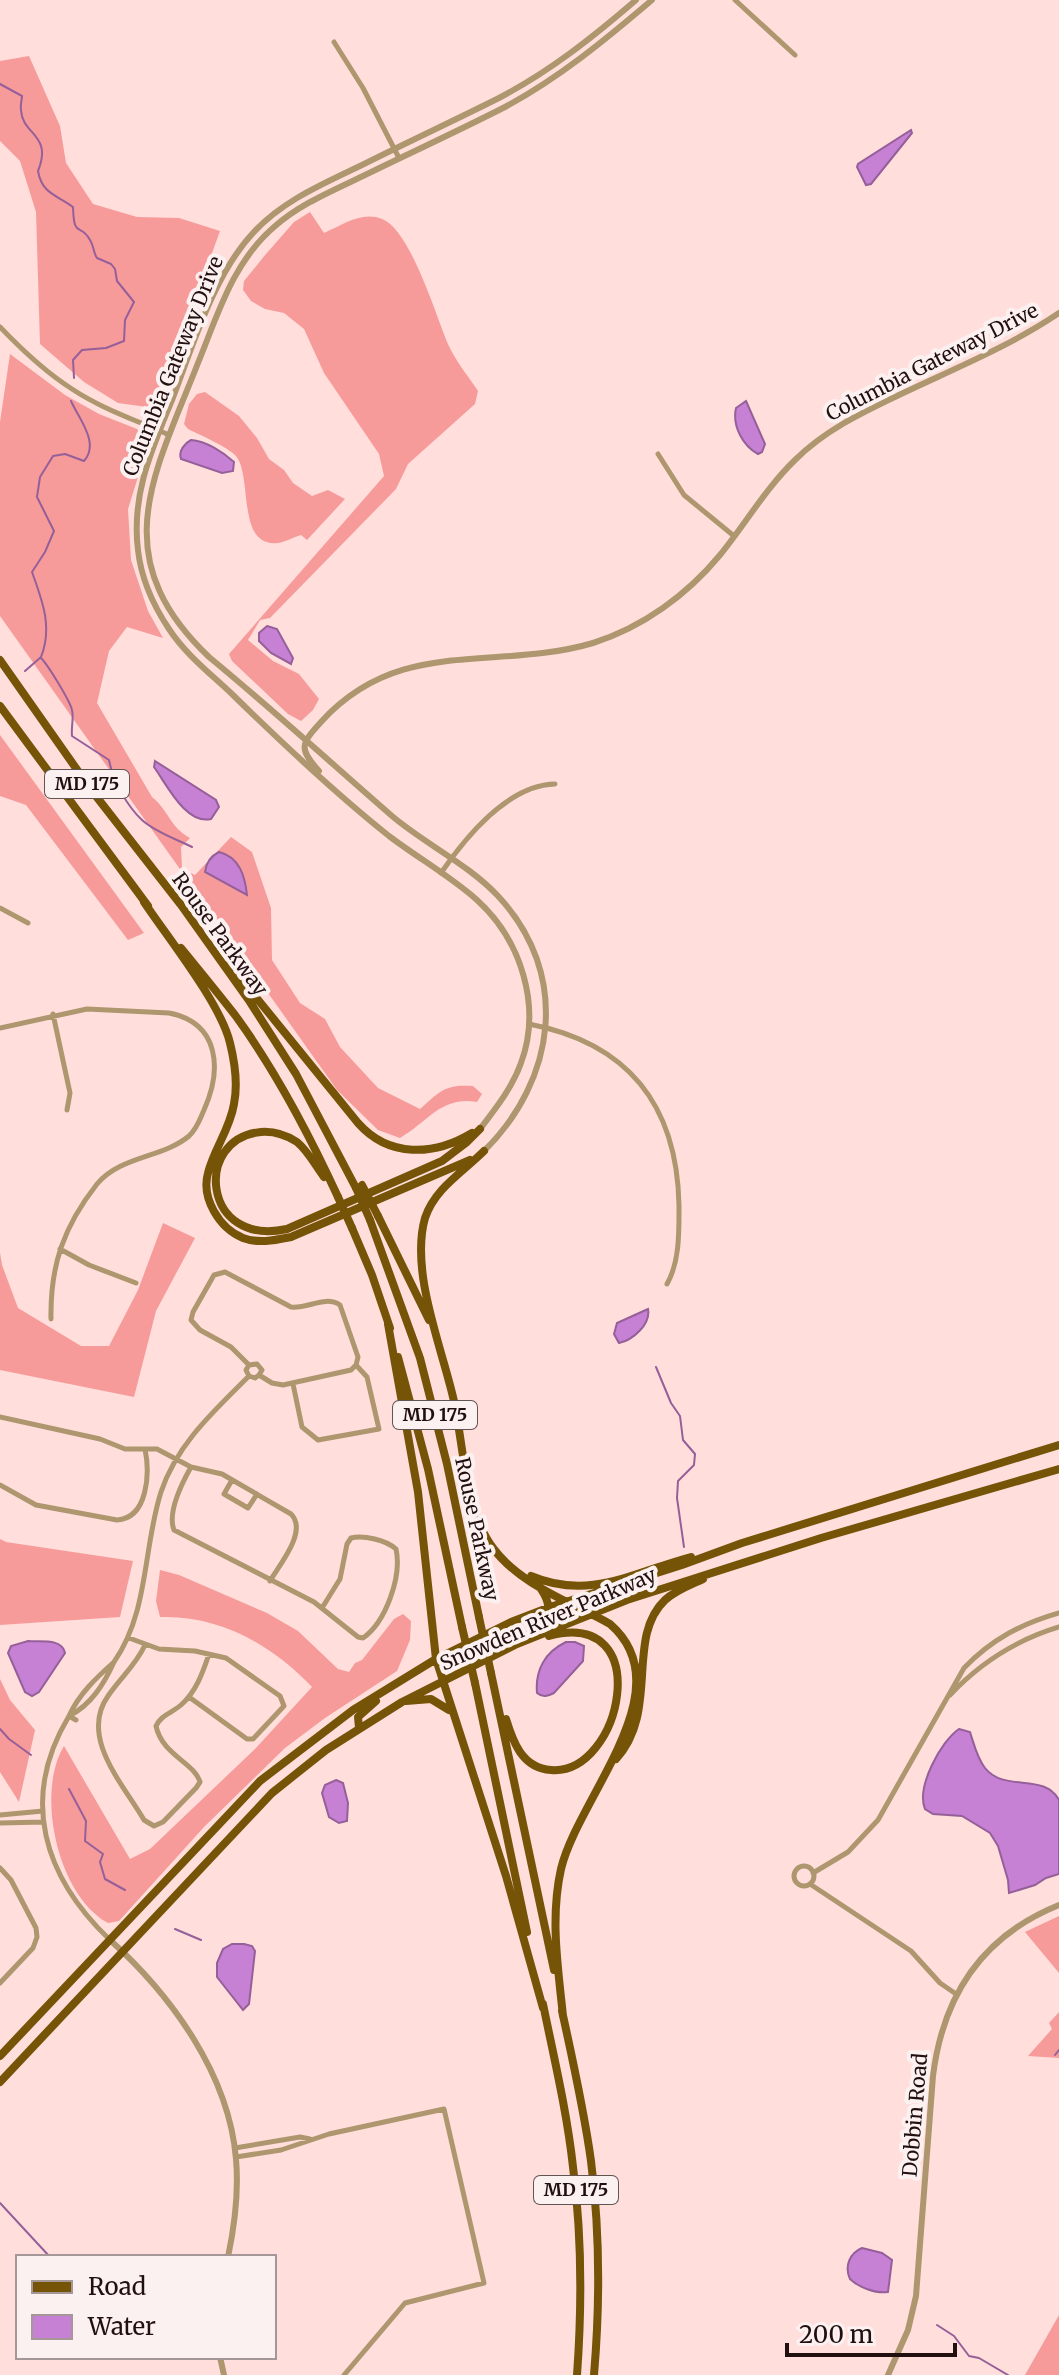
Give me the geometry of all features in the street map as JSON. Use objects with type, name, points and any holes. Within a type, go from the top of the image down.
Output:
[{"type":"main road","name":"Rouse Parkway","points":[[0,660],[92,791],[181,905],[273,1037],[374,1218],[424,1370],[447,1464],[591,2161],[598,2277],[596,2375]]},
{"type":"main road","name":"Rouse Parkway","points":[[0,708],[258,1050],[314,1145],[372,1275],[428,1469],[569,2138],[577,2197],[581,2278],[577,2375]]},
{"type":"main road","points":[[144,902],[216,1009],[229,1040],[236,1082],[234,1102],[228,1127],[207,1177],[214,1213],[228,1228],[242,1237],[255,1240],[272,1241],[291,1237],[465,1164],[484,1151]]},
{"type":"main road","points":[[181,905],[372,1137],[404,1150],[429,1150],[451,1144],[480,1129]]},
{"type":"main road","points":[[338,1197],[303,1149],[289,1138],[275,1133],[256,1133],[240,1139],[227,1151],[216,1171],[218,1199],[233,1220],[249,1229],[275,1232],[300,1225],[442,1161],[480,1129]]},
{"type":"main road","points":[[484,1151],[437,1194],[424,1224],[422,1248],[424,1277],[478,1520],[492,1547],[511,1567],[610,1624],[632,1652],[637,1675],[632,1712],[574,1832],[558,1884],[555,1926],[563,2016]]},
{"type":"main road","points":[[374,1218],[415,1288],[443,1358]]},
{"type":"main road","points":[[388,1324],[418,1492],[436,1659],[506,1876],[543,2008]]},
{"type":"main road","name":"Snowden River Parkway","points":[[0,2056],[260,1781],[316,1736],[418,1669],[511,1622],[550,1607],[742,1543],[1059,1445]]},
{"type":"main road","name":"Snowden River Parkway","points":[[0,2082],[272,1793],[297,1771],[402,1702],[517,1644],[591,1614],[744,1561],[1059,1469]]},
{"type":"main road","points":[[511,1567],[556,1585],[593,1587],[742,1543]]},
{"type":"main road","points":[[607,1768],[622,1753],[638,1714],[646,1637],[658,1609],[681,1590],[744,1561]]},
{"type":"main road","points":[[517,1644],[543,1622],[550,1607],[538,1585]]},
{"type":"main road","points":[[491,1673],[511,1736],[525,1759],[545,1770],[561,1771],[587,1759],[600,1742],[614,1706],[618,1681],[612,1655],[595,1638],[575,1631],[517,1644]]},
{"type":"main road","points":[[359,1728],[358,1717],[363,1711],[418,1669]]},
{"type":"main road","points":[[402,1702],[431,1699],[453,1714]]},
{"type":"street","name":"Columbia Gateway Drive","points":[[480,1129],[517,1072],[529,1024],[529,1004],[523,976],[505,932],[475,899],[384,832],[295,755],[189,654],[159,613],[141,569],[136,512],[142,477],[217,288],[234,256],[267,219],[295,199],[534,78],[579,48],[636,0]]},
{"type":"street","name":"Columbia Gateway Drive","points":[[484,1151],[528,1095],[539,1067],[546,1028],[544,986],[527,936],[497,896],[395,818],[197,646],[177,622],[159,589],[148,548],[147,513],[152,479],[227,292],[250,251],[273,227],[299,208],[504,107],[559,75],[652,0]]},
{"type":"street","points":[[735,0],[795,55]]},
{"type":"street","points":[[334,42],[363,88],[399,158]]},
{"type":"street","name":"Columbia Gateway Drive","points":[[306,740],[354,692],[390,673],[434,662],[571,648],[631,627],[667,605],[699,579],[778,478],[828,433],[870,409],[1030,331],[1059,313]]},
{"type":"street","points":[[0,327],[29,357],[70,388],[119,414],[169,435]]},
{"type":"street","points":[[658,454],[684,495],[734,536]]},
{"type":"street","points":[[306,740],[305,754],[333,787]]},
{"type":"street","points":[[441,873],[477,827],[498,809],[537,786],[555,784]]},
{"type":"street","points":[[0,908],[28,923]]},
{"type":"street","points":[[0,1028],[53,1014],[100,1009],[176,1015],[198,1026],[209,1040],[214,1057],[215,1083],[198,1125],[180,1142],[104,1177],[76,1214],[60,1249],[52,1279],[51,1319]]},
{"type":"street","points":[[53,1014],[71,1099],[67,1110]]},
{"type":"street","points":[[529,1024],[581,1039],[609,1054],[636,1079],[661,1116],[674,1159],[679,1195],[677,1249],[667,1284]]},
{"type":"street","points":[[60,1249],[89,1265],[136,1283]]},
{"type":"street","points":[[249,1365],[231,1347],[200,1330],[191,1320],[211,1278],[221,1272],[291,1307],[301,1308],[329,1300],[337,1303],[357,1352],[356,1365],[367,1377],[379,1429],[327,1440],[312,1436],[302,1427],[293,1384]]},
{"type":"street","points":[[249,1365],[259,1365],[262,1370],[259,1375],[255,1378],[249,1376],[246,1370],[249,1365]]},
{"type":"street","points":[[259,1375],[272,1383],[293,1384],[346,1372],[356,1365]]},
{"type":"street","points":[[69,1716],[83,1709],[97,1691],[129,1638],[158,1504],[176,1458],[199,1427],[249,1376]]},
{"type":"street","points":[[0,1417],[100,1439],[127,1450],[157,1449],[191,1467],[216,1472],[291,1514],[298,1523],[296,1534],[270,1581]]},
{"type":"street","points":[[0,1485],[36,1505],[126,1519],[135,1512],[145,1489],[145,1449]]},
{"type":"street","points":[[191,1467],[175,1506],[171,1524],[174,1530],[322,1608],[358,1637],[366,1636],[389,1600],[396,1549],[360,1536],[351,1538],[340,1579],[322,1608]]},
{"type":"street","points":[[232,1480],[224,1494],[248,1508],[257,1494]]},
{"type":"street","points":[[810,1884],[813,1873],[848,1852],[870,1831],[891,1800],[964,1668],[992,1641],[1023,1625],[1059,1613]]},
{"type":"street","points":[[944,1702],[1000,1652],[1028,1637],[1059,1627]]},
{"type":"street","points":[[129,1638],[159,1649],[226,1658],[280,1696],[284,1706],[253,1739],[247,1739],[189,1697]]},
{"type":"street","points":[[145,1645],[102,1707],[97,1731],[101,1748],[149,1825],[154,1826],[163,1822],[200,1782],[198,1775],[168,1750],[156,1729],[159,1719],[189,1697],[201,1677],[209,1654]]},
{"type":"street","points":[[114,1662],[75,1703],[50,1757],[44,1782],[44,1822],[51,1853],[68,1892],[82,1912],[170,2004],[198,2047],[223,2101],[236,2157],[237,2207],[228,2255]]},
{"type":"street","points":[[89,1685],[97,1691]]},
{"type":"street","points":[[69,1716],[76,1720]]},
{"type":"street","points":[[0,1815],[43,1811]]},
{"type":"street","points":[[0,1823],[44,1822]]},
{"type":"street","points":[[813,1873],[809,1868],[801,1867],[793,1876],[800,1886],[810,1884],[911,1951],[940,1983],[956,1994]]},
{"type":"street","points":[[0,1868],[7,1874],[37,1932],[33,1948],[0,1983]]},
{"type":"street","name":"Dobbin Road","points":[[888,2375],[908,2330],[916,2296],[935,2057],[941,2030],[956,1994],[977,1962],[1000,1939],[1027,1920],[1059,1905]]},
{"type":"street","points":[[236,2157],[281,2150],[311,2139],[444,2109],[484,2283],[405,2303],[344,2375]]},
{"type":"street","points":[[235,2148],[300,2137],[311,2139]]},
{"type":"shaded area","points":[[29,56],[60,126],[66,163],[93,204],[137,217],[179,218],[220,231],[159,399],[147,407],[118,403],[84,382],[40,344],[36,212],[20,161],[0,141],[0,61]]},
{"type":"shaded area","points":[[310,212],[324,233],[352,220],[367,217],[382,219],[392,226],[412,256],[451,350],[478,391],[475,404],[408,464],[396,489],[270,618],[260,620],[248,640],[273,661],[299,674],[319,699],[301,721],[288,714],[232,661],[229,654],[384,476],[379,454],[324,373],[304,329],[284,313],[265,309],[251,301],[243,290],[244,281],[266,254],[294,222]]},
{"type":"shaded area","points":[[10,354],[65,395],[99,414],[137,429],[145,438],[143,461],[128,509],[131,560],[148,611],[163,638],[127,627],[109,651],[97,703],[152,797],[178,829],[190,838],[181,847],[182,869],[195,875],[231,837],[252,852],[271,908],[272,960],[300,1003],[325,1019],[340,1047],[378,1088],[420,1109],[444,1090],[473,1086],[482,1094],[477,1102],[465,1101],[444,1107],[400,1138],[378,1130],[337,1090],[0,616],[0,422]]},
{"type":"shaded area","points":[[205,392],[239,416],[269,459],[284,470],[293,483],[312,496],[328,490],[345,499],[307,540],[301,535],[284,542],[265,542],[256,534],[236,456],[184,424],[189,404],[197,394]]},
{"type":"shaded area","points":[[0,735],[144,933],[128,940],[26,805],[0,796]]},
{"type":"shaded area","points":[[163,1223],[195,1238],[156,1311],[134,1397],[0,1370],[0,1253],[18,1308],[81,1346],[109,1346],[138,1290]]},
{"type":"shaded area","points":[[0,1539],[133,1561],[120,1617],[0,1625]]},
{"type":"shaded area","points":[[160,1570],[179,1575],[267,1613],[298,1631],[338,1669],[349,1672],[394,1619],[403,1614],[411,1621],[410,1640],[397,1671],[285,1748],[204,1827],[119,1921],[108,1923],[91,1910],[76,1891],[64,1868],[56,1842],[52,1790],[56,1766],[64,1746],[130,1859],[150,1849],[255,1749],[312,1687],[279,1658],[243,1635],[203,1621],[160,1617],[156,1601]]},
{"type":"shaded area","points":[[0,1679],[10,1700],[35,1730],[19,1802],[0,1772]]},
{"type":"shaded area","points":[[1059,1916],[1059,1973],[1025,1932]]},
{"type":"shaded area","points":[[1059,2012],[1059,2058],[1028,2056],[1052,2029],[1049,2023]]},
{"type":"shaded area","points":[[1059,2315],[1059,2375],[1025,2375]]},
{"type":"water","points":[[911,130],[912,133],[871,184],[866,185],[858,164]]},
{"type":"water","points":[[746,401],[765,444],[758,454],[743,441],[737,428],[736,408]]},
{"type":"water","points":[[191,440],[225,454],[234,462],[233,471],[222,473],[181,459],[180,453]]},
{"type":"water","points":[[267,626],[277,629],[293,658],[291,664],[271,653],[259,641],[259,633]]},
{"type":"water","points":[[155,761],[216,800],[219,807],[211,819],[193,816],[185,810],[154,767]]},
{"type":"water","points":[[219,852],[237,863],[247,895],[205,872],[209,860]]},
{"type":"water","points":[[648,1309],[647,1320],[640,1330],[619,1343],[614,1334],[617,1323]]},
{"type":"water","points":[[28,1641],[55,1643],[65,1653],[39,1692],[32,1696],[25,1692],[8,1653],[11,1646]]},
{"type":"water","points":[[566,1642],[584,1646],[583,1661],[554,1693],[539,1695],[538,1677],[543,1663],[552,1651]]},
{"type":"water","points":[[959,1729],[970,1732],[980,1760],[993,1775],[1003,1780],[1044,1787],[1059,1800],[1059,1874],[1009,1893],[998,1846],[990,1833],[962,1816],[933,1814],[925,1809],[924,1789],[932,1765],[945,1743]]},
{"type":"water","points":[[336,1780],[343,1783],[348,1803],[347,1821],[339,1823],[329,1817],[322,1793],[325,1785]]},
{"type":"water","points":[[232,1944],[252,1946],[255,1951],[249,2004],[243,2010],[217,1977],[217,1963],[223,1949]]},
{"type":"water","points":[[862,2248],[882,2253],[892,2260],[888,2292],[868,2289],[850,2279],[849,2260]]},
{"type":"waterway","points":[[0,84],[22,96],[23,118],[42,149],[38,171],[43,185],[73,207],[76,227],[90,240],[97,258],[115,269],[117,281],[134,302],[125,320],[124,341],[106,348],[82,350],[73,360],[74,378]]},
{"type":"waterway","points":[[25,671],[41,657],[46,635],[45,614],[32,572],[54,531],[37,497],[40,477],[53,456],[65,454],[84,461],[90,447],[86,431],[71,401]]},
{"type":"waterway","points":[[41,658],[72,710],[72,736],[109,760],[121,793],[142,820],[159,832],[192,847]]},
{"type":"waterway","points":[[656,1367],[680,1416],[683,1440],[695,1454],[694,1465],[678,1481],[677,1498],[684,1547]]},
{"type":"waterway","points":[[0,1729],[31,1755]]},
{"type":"waterway","points":[[69,1789],[86,1821],[85,1841],[103,1854],[100,1862],[105,1879],[125,1890]]},
{"type":"waterway","points":[[175,1929],[201,1940]]},
{"type":"waterway","points":[[1055,2055],[1059,2050]]},
{"type":"waterway","points":[[0,2203],[48,2255]]},
{"type":"waterway","points":[[937,2325],[954,2336],[969,2356],[979,2358],[1008,2375]]}]
